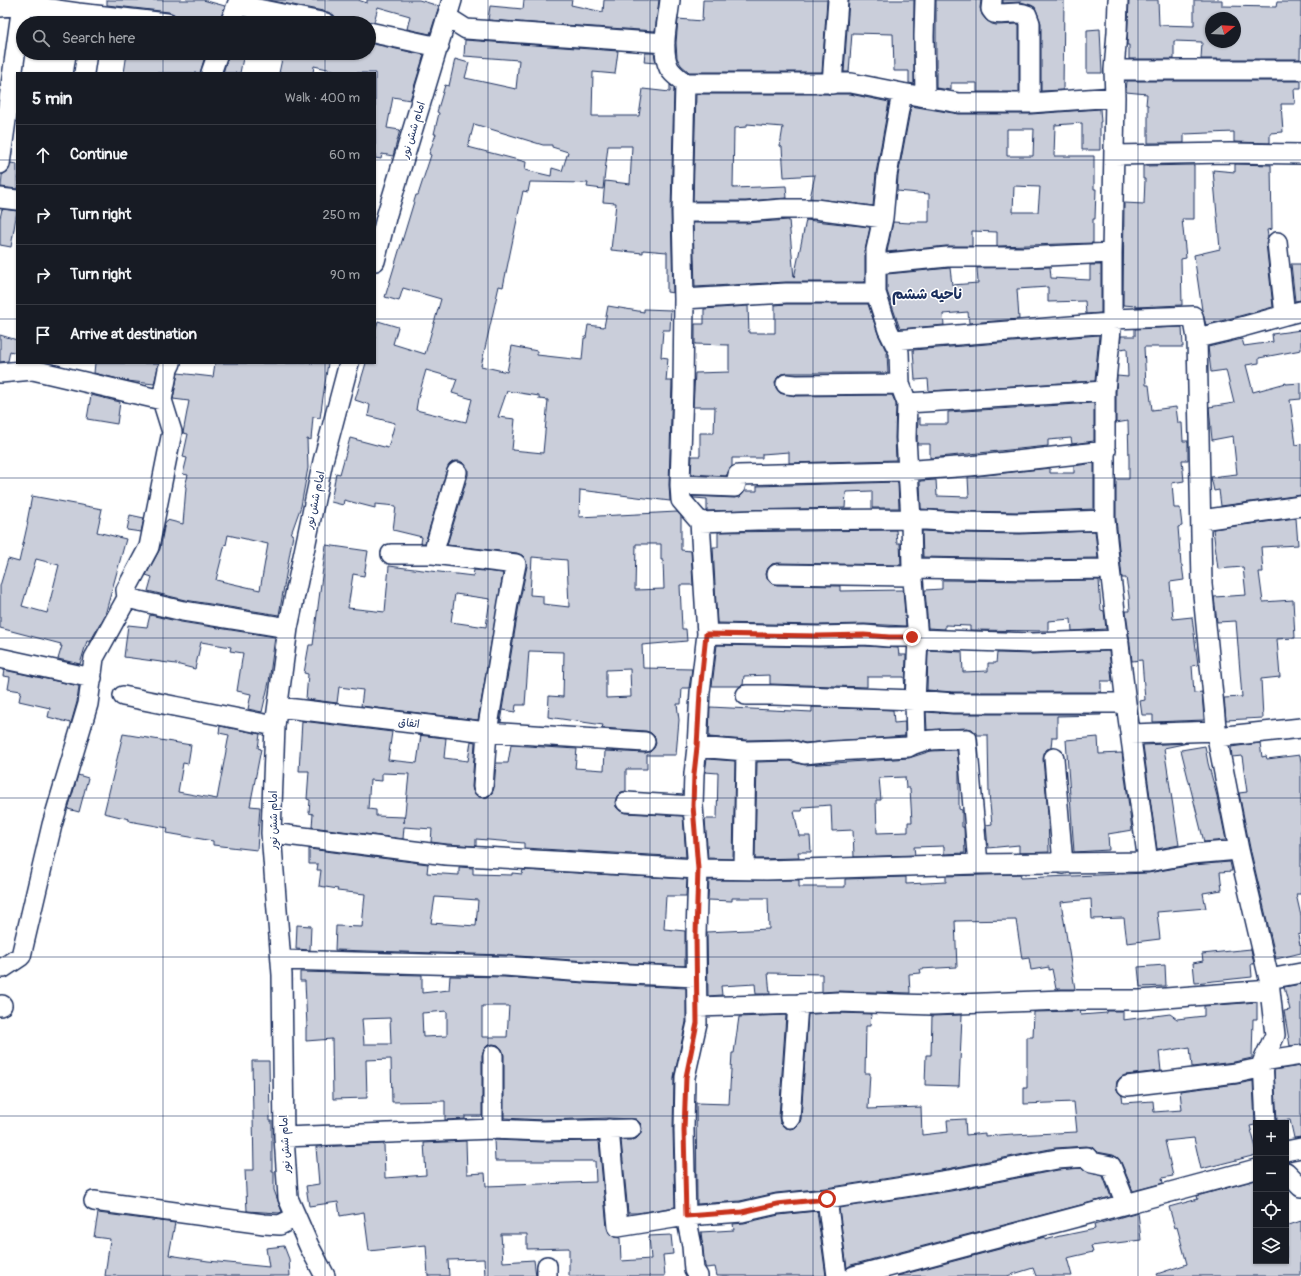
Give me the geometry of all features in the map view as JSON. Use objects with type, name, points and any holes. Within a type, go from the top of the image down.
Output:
[{"type":"street","points":[[670,0],[664,43],[669,67],[674,75],[685,83],[851,83],[959,102],[1030,104],[1115,97]]},
{"type":"street","points":[[832,84],[838,0]]},
{"type":"street","points":[[925,0],[925,96]]},
{"type":"street","points":[[992,0],[992,9],[994,13],[1000,15],[1022,13],[1027,16],[1030,23],[1030,104]]},
{"type":"street","points":[[1118,0],[1114,70],[1115,97],[1111,321],[1105,390],[1106,520],[1110,569],[1126,702],[1148,862]]},
{"type":"street","points":[[233,16],[239,2],[297,16]]},
{"type":"street","points":[[0,7],[22,4],[79,16]]},
{"type":"street","points":[[20,16],[22,4]]},
{"type":"street","points":[[450,9],[466,29],[664,43]]},
{"type":"street","name":"امام شش نور","points":[[376,253],[381,213],[439,46],[450,9]]},
{"type":"street","points":[[376,33],[439,46]]},
{"type":"street","points":[[0,164],[16,48]]},
{"type":"street","points":[[84,72],[86,60]]},
{"type":"street","points":[[211,72],[216,60]]},
{"type":"street","points":[[1114,70],[1301,70]]},
{"type":"street","points":[[685,83],[682,212],[684,299],[683,388],[680,485],[681,500],[700,522],[706,634],[700,692],[693,806],[698,869],[696,977],[697,1023],[686,1077],[684,1130],[686,1216],[692,1246],[694,1270],[698,1276]]},
{"type":"street","points":[[902,93],[887,175],[883,218],[876,250],[876,292],[888,330],[899,352],[900,384],[907,403],[906,438],[909,470],[912,568],[918,639],[915,700],[916,742]]},
{"type":"street","points":[[1114,155],[1230,153],[1301,154]]},
{"type":"street","points":[[0,198],[16,200]]},
{"type":"street","points":[[682,212],[746,212],[782,209],[815,209],[883,218]]},
{"type":"street","points":[[1197,338],[1293,313],[1277,242]]},
{"type":"street","points":[[877,264],[948,257],[1025,257],[1112,253]]},
{"type":"street","points":[[684,299],[786,293],[876,292]]},
{"type":"street","points":[[894,340],[1111,321],[1193,316],[1197,338],[1202,584],[1217,734],[1239,850],[1269,985],[1275,1035],[1260,1068],[1236,1073],[1127,1086]]},
{"type":"street","points":[[0,968],[20,956],[52,825],[88,704],[94,658],[127,598],[126,590],[149,547],[172,432],[162,400],[168,369],[170,364]]},
{"type":"street","name":"امام شش نور","points":[[325,1276],[309,1246],[288,1198],[284,1137],[281,960],[271,833],[275,726],[288,628],[323,461],[349,364]]},
{"type":"street","points":[[0,373],[33,370],[162,400]]},
{"type":"street","points":[[786,384],[900,384]]},
{"type":"street","points":[[907,403],[1105,390]]},
{"type":"street","points":[[680,485],[735,487],[738,475],[909,470],[970,466],[1106,451]]},
{"type":"street","points":[[434,554],[457,472]]},
{"type":"street","points":[[1201,520],[1301,506]]},
{"type":"street","points":[[700,522],[911,519],[958,522],[1020,523],[1106,520]]},
{"type":"street","points":[[391,554],[434,554],[516,564],[508,603],[487,732],[483,787]]},
{"type":"street","points":[[912,568],[1032,570],[1110,569]]},
{"type":"street","points":[[777,574],[909,576],[912,568]]},
{"type":"street","points":[[127,598],[183,611],[288,628]]},
{"type":"street","points":[[706,634],[818,636],[864,635],[912,637],[918,639],[1032,643],[1119,640]]},
{"type":"street","points":[[0,658],[92,678]]},
{"type":"street","points":[[746,695],[915,700],[953,703],[1126,702]]},
{"type":"street","points":[[122,696],[275,726]]},
{"type":"street","name":"اتفاق","points":[[278,707],[487,732],[645,742]]},
{"type":"street","points":[[1131,734],[1217,734],[1301,728]]},
{"type":"street","points":[[697,747],[746,751],[791,750],[804,754],[908,747],[916,742],[967,739],[978,864]]},
{"type":"street","points":[[744,869],[746,751]]},
{"type":"street","points":[[1054,758],[1063,864]]},
{"type":"street","points":[[626,802],[693,806]]},
{"type":"street","points":[[271,833],[446,855],[698,869],[790,870],[978,864],[1148,862],[1192,854],[1239,850]]},
{"type":"street","points":[[281,960],[506,966],[585,972],[696,977]]},
{"type":"street","points":[[697,1007],[838,1002],[933,1005],[1062,1000],[1140,1000],[1269,985],[1301,973]]},
{"type":"street","points":[[790,1118],[798,1004]]},
{"type":"street","points":[[493,1055],[493,1129]]},
{"type":"street","points":[[1264,1061],[1301,1055]]},
{"type":"street","points":[[1264,1061],[1266,1120]]},
{"type":"street","points":[[284,1137],[493,1129],[543,1131],[631,1129]]},
{"type":"street","points":[[609,1129],[618,1227],[686,1216],[742,1212],[777,1204],[827,1199],[949,1180],[1057,1159],[1087,1157],[1092,1162],[1111,1166],[1126,1204]]},
{"type":"street","points":[[1289,1150],[1301,1148]]},
{"type":"street","points":[[854,1276],[1253,1170]]},
{"type":"street","points":[[1289,1175],[1301,1187]]},
{"type":"street","points":[[827,1199],[837,1276]]},
{"type":"street","points":[[94,1201],[264,1224],[280,1225],[296,1217]]},
{"type":"building","points":[[107,0],[203,0],[225,6],[221,16],[176,16],[169,12],[107,5]]},
{"type":"building","points":[[268,0],[358,0],[367,3],[367,0],[419,0],[439,6],[430,34],[407,29],[410,16],[378,7],[376,16],[334,16],[328,12]]},
{"type":"building","points":[[524,0],[572,0],[571,5],[603,12],[604,0],[659,0],[655,31],[488,20],[490,6],[523,9]]},
{"type":"building","points":[[703,0],[827,0],[822,72],[689,72],[681,65],[677,58],[676,43],[678,19],[702,21]]},
{"type":"building","points":[[849,0],[914,0],[914,84],[909,83],[909,71],[894,71],[893,34],[852,33],[849,72],[844,72]]},
{"type":"building","points":[[936,0],[981,0],[980,8],[982,15],[992,24],[1019,24],[1019,92],[977,92],[977,83],[951,83],[951,90],[936,88]]},
{"type":"building","points":[[1003,0],[1064,0],[1063,90],[1041,91],[1041,23],[1035,7],[1021,2],[1003,3]]},
{"type":"building","points":[[1129,0],[1158,0],[1159,25],[1194,26],[1194,0],[1222,0],[1222,6],[1276,7],[1277,2],[1301,2],[1300,59],[1201,59],[1202,42],[1174,41],[1174,59],[1129,59],[1129,45],[1127,45]]},
{"type":"building","points":[[1100,29],[1102,73],[1087,73],[1087,30]]},
{"type":"building","points":[[465,40],[618,51],[615,74],[593,72],[592,116],[639,116],[643,89],[670,92],[670,85],[674,88],[671,212],[673,293],[667,292],[667,252],[643,250],[643,253],[611,250],[616,203],[603,202],[605,181],[630,184],[632,146],[608,146],[603,189],[587,187],[588,183],[530,182],[528,192],[523,191],[503,287],[499,286],[481,366],[507,372],[512,346],[537,351],[537,355],[582,360],[584,338],[586,338],[588,325],[604,327],[608,306],[644,312],[644,309],[671,310],[670,330],[663,330],[661,357],[668,358],[666,381],[672,381],[669,485],[670,501],[580,490],[579,517],[677,512],[681,516],[681,550],[691,551],[693,585],[680,585],[682,629],[686,629],[687,641],[642,645],[643,668],[692,669],[689,688],[682,688],[681,704],[677,704],[679,720],[676,755],[647,755],[647,769],[626,769],[626,791],[621,792],[617,796],[615,802],[616,807],[625,813],[683,816],[686,857],[524,848],[524,843],[476,839],[476,846],[447,844],[431,842],[432,829],[404,827],[403,839],[312,827],[313,814],[309,813],[310,800],[307,799],[309,771],[299,771],[302,721],[392,732],[388,760],[417,763],[421,735],[446,738],[444,758],[468,761],[471,741],[475,742],[472,787],[477,796],[483,798],[488,797],[494,788],[496,763],[508,763],[511,745],[577,749],[575,768],[604,770],[605,751],[645,753],[650,752],[656,743],[655,737],[646,731],[602,728],[603,725],[548,717],[549,696],[563,697],[564,652],[529,651],[525,705],[516,705],[515,712],[503,710],[500,722],[519,605],[527,566],[523,556],[517,553],[447,545],[468,475],[468,469],[465,464],[460,461],[454,461],[447,469],[425,543],[421,543],[422,537],[393,530],[396,506],[375,504],[375,508],[344,500],[343,505],[331,502],[336,473],[340,474],[350,438],[388,448],[395,423],[368,416],[370,405],[355,400],[366,364],[376,364],[376,328],[378,321],[398,327],[393,344],[425,354],[441,299],[403,288],[399,301],[385,297],[416,195],[418,195],[431,155],[429,154],[436,134],[434,134],[439,113],[437,112],[445,85],[449,86],[455,59],[469,63],[465,78],[516,89],[519,60],[464,56]],"holes":[[[474,124],[543,145],[552,145],[552,147],[568,152],[562,171],[552,168],[551,176],[525,170],[526,162],[468,147]],[[426,370],[457,379],[452,393],[472,399],[466,422],[416,410]],[[507,391],[539,396],[539,399],[548,400],[543,453],[512,450],[515,419],[498,417]],[[636,544],[661,544],[664,589],[635,590]],[[532,557],[567,560],[569,607],[543,604],[543,596],[530,595]],[[630,669],[631,697],[606,698],[606,670]],[[382,773],[409,774],[404,823],[404,817],[376,816],[376,810],[368,809],[370,780],[382,781]]]},
{"type":"building","points":[[376,45],[424,55],[410,100],[393,97],[387,128],[400,130],[393,156],[382,154],[381,159],[376,158],[376,72],[341,72],[314,66],[313,72],[279,72],[282,60],[376,60]]},
{"type":"building","points":[[645,53],[654,53],[656,63],[644,62]]},
{"type":"building","points":[[126,60],[204,60],[200,72],[124,72]]},
{"type":"building","points":[[227,60],[243,60],[240,72],[223,72]]},
{"type":"building","points":[[1127,81],[1301,81],[1301,89],[1294,89],[1295,104],[1281,104],[1283,132],[1270,133],[1270,143],[1234,142],[1234,132],[1184,134],[1184,143],[1148,143],[1148,105],[1146,105],[1147,94],[1126,92]]},
{"type":"building","points":[[696,94],[850,94],[889,102],[876,173],[873,206],[810,198],[815,175],[784,177],[782,147],[780,146],[783,127],[747,124],[747,127],[734,128],[733,188],[786,186],[787,198],[746,201],[693,201]]},
{"type":"building","points":[[911,106],[959,114],[1031,114],[1100,109],[1100,150],[1082,150],[1082,123],[1055,125],[1054,156],[1094,156],[1094,189],[1096,189],[1095,219],[1093,219],[1093,243],[997,246],[997,232],[972,231],[972,246],[946,246],[887,252],[893,222],[929,222],[929,194],[897,191],[898,176]],"holes":[[[1007,129],[1034,129],[1033,156],[1007,156]],[[1014,186],[1040,187],[1038,212],[1013,212]]]},
{"type":"building","points":[[11,163],[16,164],[16,189],[1,187],[2,175],[8,171]]},
{"type":"building","points":[[1235,164],[1271,165],[1272,229],[1267,230],[1268,236],[1266,243],[1273,307],[1206,325],[1202,310],[1194,255],[1220,249],[1213,170],[1235,172]]},
{"type":"building","points":[[1194,165],[1194,219],[1182,219],[1186,258],[1181,259],[1182,305],[1136,307],[1123,305],[1124,203],[1144,204],[1145,179],[1143,179],[1143,166]]},
{"type":"building","points":[[2,209],[16,211],[11,247],[0,245],[0,218]]},
{"type":"building","points":[[789,220],[794,278],[806,220],[870,227],[865,250],[865,282],[786,282],[695,287],[693,223],[746,223]]},
{"type":"building","points":[[1291,264],[1301,264],[1301,300],[1295,301]]},
{"type":"building","points":[[1090,265],[1101,265],[1101,313],[1086,314],[1085,301],[1048,302],[1048,287],[1017,289],[1019,319],[969,323],[968,312],[943,314],[944,325],[900,329],[887,291],[887,274],[950,268],[952,285],[978,283],[977,268],[1050,267],[1051,278],[1090,280]]},
{"type":"building","points":[[868,304],[878,334],[887,353],[888,373],[787,373],[781,374],[775,383],[776,388],[780,393],[795,396],[892,395],[896,404],[896,460],[789,463],[789,452],[762,454],[762,458],[732,458],[732,466],[726,476],[691,474],[692,456],[700,456],[700,433],[714,433],[715,407],[693,407],[695,373],[729,372],[729,345],[695,344],[695,324],[704,324],[704,309],[748,306],[749,333],[775,333],[775,305]]},
{"type":"building","points":[[1182,327],[1183,347],[1144,347],[1146,385],[1149,385],[1152,410],[1176,407],[1178,423],[1182,423],[1183,441],[1188,441],[1188,460],[1182,460],[1184,481],[1172,483],[1174,508],[1180,508],[1182,526],[1178,527],[1181,565],[1184,580],[1170,582],[1173,619],[1192,617],[1198,665],[1192,666],[1194,693],[1202,692],[1204,720],[1153,722],[1153,715],[1142,715],[1140,701],[1145,700],[1142,660],[1132,661],[1126,611],[1130,611],[1129,596],[1126,578],[1122,578],[1116,519],[1116,479],[1129,479],[1129,460],[1128,421],[1116,423],[1117,376],[1128,377],[1127,348],[1120,349],[1121,336],[1135,336],[1135,329]]},
{"type":"building","points":[[1301,330],[1301,350],[1259,358],[1259,363],[1246,365],[1253,392],[1286,383],[1301,383],[1301,399],[1290,400],[1296,445],[1301,444],[1301,495],[1221,506],[1219,490],[1214,491],[1211,477],[1237,474],[1233,436],[1212,440],[1209,407],[1234,403],[1226,370],[1211,372],[1208,347],[1242,339],[1244,346],[1273,342],[1272,334]]},
{"type":"building","points":[[0,335],[16,340],[16,353],[10,351],[8,361],[0,362]]},
{"type":"building","points":[[1099,335],[1095,381],[929,391],[928,379],[915,380],[913,350]]},
{"type":"building","points":[[95,364],[159,364],[154,384],[127,381],[94,373]]},
{"type":"building","points":[[215,364],[328,364],[320,418],[313,417],[311,440],[307,439],[308,468],[301,506],[291,534],[293,535],[279,615],[185,600],[148,591],[152,577],[146,575],[160,549],[165,522],[167,522],[167,520],[183,524],[185,486],[188,475],[183,474],[187,458],[183,457],[188,434],[183,433],[189,401],[173,399],[178,373],[213,377]],"holes":[[[228,535],[268,544],[260,590],[216,580]]]},
{"type":"building","points":[[91,395],[120,402],[117,424],[87,419]]},
{"type":"building","points":[[1094,403],[1094,441],[1072,444],[1071,438],[1048,440],[1048,446],[930,458],[930,444],[917,444],[918,418],[920,418],[920,424],[948,424],[948,412]]},
{"type":"building","points":[[1094,463],[1094,509],[1020,512],[921,509],[920,481],[936,480],[937,496],[969,497],[968,477],[1050,468],[1050,473],[1074,473],[1074,466]]},
{"type":"building","points":[[898,482],[899,508],[872,508],[872,491],[846,492],[845,508],[707,511],[707,499],[694,498],[692,496],[735,498],[740,497],[745,491],[757,491],[757,486]]},
{"type":"building","points":[[32,496],[102,509],[97,532],[126,539],[105,615],[90,642],[87,641],[80,664],[58,659],[62,646],[60,646],[61,644],[0,628],[0,586],[8,559],[19,562]],"holes":[[[36,559],[59,565],[47,613],[22,606]]]},
{"type":"building","points":[[130,515],[144,518],[141,532],[127,530]]},
{"type":"building","points":[[1296,518],[1298,545],[1261,547],[1263,572],[1259,572],[1263,602],[1293,600],[1295,638],[1277,639],[1280,677],[1261,679],[1263,718],[1226,720],[1224,698],[1242,697],[1236,621],[1217,622],[1214,597],[1246,595],[1243,567],[1218,569],[1213,529]]},
{"type":"building","points":[[896,530],[897,543],[900,543],[901,565],[777,563],[772,564],[768,568],[766,574],[767,579],[771,583],[777,585],[840,586],[840,591],[903,590],[906,626],[864,624],[818,625],[717,623],[713,547],[718,547],[718,532]]},
{"type":"building","points":[[922,531],[1020,534],[1095,531],[1098,558],[1032,559],[923,557]]},
{"type":"building","points":[[326,545],[368,551],[364,576],[353,574],[348,608],[385,612],[389,566],[473,576],[474,570],[503,573],[478,720],[361,706],[363,690],[339,687],[337,703],[306,699],[308,674],[304,673],[309,645],[313,645]],"holes":[[[455,594],[490,599],[486,627],[451,622]]]},
{"type":"building","points":[[942,580],[1099,580],[1101,610],[1104,611],[1106,629],[1072,631],[1071,619],[1048,621],[1048,631],[970,630],[970,626],[945,625],[945,629],[928,628],[925,590],[942,589]]},
{"type":"building","points":[[150,615],[181,622],[275,637],[269,682],[262,712],[248,709],[251,694],[237,691],[243,653],[230,651],[231,647],[201,642],[195,669],[176,664],[124,657],[128,625],[147,627]]},
{"type":"building","points":[[717,645],[818,647],[864,646],[898,648],[899,655],[906,655],[905,689],[904,677],[867,677],[867,687],[770,684],[770,675],[744,676],[743,685],[740,686],[712,686]]},
{"type":"building","points":[[928,650],[962,652],[963,672],[988,671],[988,663],[996,663],[997,653],[1032,654],[1109,651],[1112,681],[1101,681],[1101,692],[953,692],[927,690]]},
{"type":"building","points":[[4,670],[79,686],[77,702],[71,723],[48,717],[50,708],[19,701],[21,691],[8,689],[10,677],[3,676]]},
{"type":"building","points":[[710,707],[812,712],[812,707],[893,710],[894,723],[905,722],[905,736],[805,743],[791,739],[746,740],[709,737]]},
{"type":"building","points":[[926,712],[953,714],[1101,714],[1057,716],[1057,737],[1052,737],[1051,748],[1047,749],[1044,753],[1043,759],[1048,815],[1049,852],[1019,853],[1019,845],[988,848],[986,825],[992,824],[989,794],[988,735],[977,735],[972,729],[967,728],[927,730]]},
{"type":"building","points":[[220,726],[260,734],[258,748],[261,749],[250,806],[260,807],[257,850],[213,845],[213,841],[167,833],[168,828],[129,821],[129,819],[104,813],[123,734],[191,745],[188,764],[183,763],[178,792],[217,799],[229,735],[219,733]]},
{"type":"building","points":[[1098,737],[1099,754],[1122,753],[1132,830],[1108,834],[1109,850],[1074,852],[1066,740]]},
{"type":"building","points":[[1188,743],[1164,748],[1179,845],[1157,849],[1143,745]]},
{"type":"building","points":[[1260,743],[1262,757],[1266,756],[1267,759],[1300,755],[1301,763],[1301,894],[1296,894],[1301,916],[1301,934],[1298,935],[1300,945],[1301,944],[1301,953],[1276,959],[1250,848],[1239,793],[1247,792],[1242,756],[1232,757],[1231,747]]},
{"type":"building","points":[[1205,746],[1226,840],[1204,842],[1181,750]]},
{"type":"building","points":[[957,750],[959,771],[959,809],[962,810],[965,853],[944,854],[944,846],[914,847],[915,855],[854,857],[853,830],[832,831],[831,805],[803,807],[802,811],[794,811],[799,836],[810,836],[811,852],[798,852],[799,858],[755,859],[757,762],[789,761],[805,765],[909,758],[931,751]],"holes":[[[905,777],[906,788],[910,788],[912,822],[908,822],[908,832],[877,833],[876,800],[881,800],[879,778]]]},
{"type":"building","points":[[707,759],[735,761],[733,859],[708,858],[705,819],[717,819],[718,773],[705,772]]},
{"type":"building","points":[[78,775],[88,778],[79,812],[68,809]]},
{"type":"building","points":[[309,849],[428,864],[427,873],[459,875],[459,867],[473,868],[473,874],[512,875],[512,873],[522,874],[523,870],[687,879],[686,896],[666,896],[664,929],[685,931],[685,966],[505,955],[335,950],[336,926],[362,927],[365,894],[337,891],[338,889],[319,886],[321,870],[317,870],[318,864],[309,864]],"holes":[[[435,897],[478,900],[476,926],[431,923]]]},
{"type":"building","points":[[1230,862],[1232,871],[1220,872],[1222,890],[1203,893],[1206,908],[1157,912],[1160,939],[1127,943],[1124,918],[1092,919],[1091,899],[1061,902],[1075,989],[1056,989],[1052,969],[1049,970],[1049,967],[1031,970],[1029,958],[1022,959],[1016,920],[955,921],[957,967],[920,969],[921,973],[909,974],[910,993],[822,992],[822,974],[768,973],[770,994],[756,994],[755,984],[721,986],[722,995],[708,996],[707,932],[769,929],[768,898],[732,898],[732,901],[708,900],[709,880],[799,880],[799,887],[845,887],[845,879],[906,877],[906,884],[946,882],[946,876],[1020,874],[1021,878],[1148,873],[1193,865]]},
{"type":"building","points":[[297,925],[311,926],[310,950],[296,949]]},
{"type":"building","points":[[1251,949],[1254,964],[1251,964],[1252,977],[1195,983],[1193,963],[1203,961],[1202,954]]},
{"type":"building","points":[[1165,965],[1166,986],[1140,987],[1138,967]]},
{"type":"building","points":[[300,972],[422,975],[422,993],[449,990],[450,976],[504,977],[686,988],[686,1022],[674,1077],[673,1130],[675,1207],[628,1213],[621,1140],[636,1139],[640,1135],[642,1129],[641,1124],[636,1119],[608,1118],[543,1120],[504,1118],[504,1055],[502,1049],[498,1045],[488,1045],[484,1049],[482,1055],[482,1116],[465,1116],[465,1119],[445,1120],[445,1101],[392,1102],[391,1059],[366,1060],[367,1098],[333,1099],[332,1039],[306,1041],[307,1027],[305,981],[300,981]],"holes":[[[482,1006],[509,1006],[507,1037],[482,1037]],[[447,1011],[447,1036],[423,1037],[422,1013]],[[390,1018],[391,1044],[364,1044],[362,1019]]]},
{"type":"building","points":[[1301,984],[1301,1044],[1290,1046],[1284,1011],[1290,1010],[1284,987]]},
{"type":"building","points":[[1257,1002],[1257,1019],[1253,1019],[1252,1058],[1234,1062],[1192,1067],[1190,1047],[1159,1052],[1161,1071],[1125,1075],[1117,1081],[1116,1087],[1122,1096],[1123,1103],[1153,1101],[1154,1112],[1182,1110],[1180,1091],[1253,1081],[1255,1120],[1253,1120],[1253,1125],[1250,1126],[1253,1137],[1253,1156],[1201,1169],[1194,1138],[1165,1141],[1173,1176],[1162,1178],[1163,1183],[1133,1191],[1121,1162],[1113,1155],[1097,1152],[1092,1147],[1086,1146],[1055,1148],[947,1169],[826,1188],[776,1193],[740,1201],[697,1204],[696,1103],[729,1104],[732,1053],[734,1053],[739,1017],[786,1015],[779,1117],[780,1123],[784,1127],[790,1129],[795,1128],[801,1119],[808,1014],[871,1014],[870,1026],[866,1026],[865,1073],[870,1073],[868,1109],[921,1107],[922,1135],[948,1132],[947,1120],[965,1119],[966,1135],[985,1133],[985,1136],[1077,1132],[1074,1102],[1024,1104],[1024,1088],[1027,1088],[1027,1037],[1033,1037],[1034,1012],[1080,1011],[1081,1015],[1107,1013],[1107,1011],[1123,1011],[1123,1020],[1170,1014],[1177,1019],[1204,1016],[1204,1006]]},
{"type":"building","points":[[962,1015],[959,1086],[925,1085],[926,1055],[931,1055],[932,1016]]},
{"type":"building","points":[[252,1061],[269,1061],[270,1121],[272,1121],[272,1171],[274,1171],[274,1190],[282,1212],[279,1213],[247,1211],[245,1170],[254,1170]]},
{"type":"building","points":[[1301,1066],[1301,1137],[1294,1138],[1290,1120],[1277,1120],[1274,1070]]},
{"type":"building","points":[[494,1140],[543,1142],[599,1141],[607,1228],[609,1233],[614,1237],[620,1238],[621,1261],[651,1259],[649,1236],[671,1235],[673,1254],[663,1255],[665,1276],[569,1276],[569,1248],[527,1249],[527,1234],[501,1234],[503,1262],[534,1260],[536,1276],[485,1276],[484,1259],[448,1260],[449,1276],[428,1276],[426,1245],[369,1251],[364,1212],[340,1216],[338,1202],[309,1206],[306,1186],[319,1184],[316,1147],[384,1144],[385,1178],[426,1175],[424,1143],[466,1141],[467,1174],[485,1173],[486,1186],[596,1182],[595,1161],[495,1161]]},
{"type":"building","points":[[1082,1168],[1089,1173],[1103,1176],[1111,1197],[851,1265],[847,1268],[839,1208],[951,1191],[1058,1170]]},
{"type":"building","points":[[1253,1181],[1253,1264],[1289,1264],[1289,1225],[1301,1221],[1301,1276],[1158,1276],[1157,1274],[1187,1264],[1177,1227],[1175,1228],[1169,1207],[1198,1199],[1197,1196]]},
{"type":"building","points":[[817,1211],[826,1276],[717,1276],[715,1267],[706,1268],[701,1232],[734,1230],[733,1224],[779,1215]]},
{"type":"building","points":[[1138,1212],[1141,1240],[1091,1246],[1093,1252],[1067,1258],[1072,1276],[1036,1276],[1033,1268],[1007,1276],[897,1276],[1045,1237],[1045,1240],[1095,1229],[1094,1225]]},
{"type":"building","points":[[98,1213],[175,1223],[169,1255],[208,1261],[269,1267],[266,1248],[284,1246],[289,1259],[290,1276],[105,1276],[110,1239],[94,1237]]},
{"type":"district","name":"ناحیه ششم","points":[[927,294]]},
{"type":"route","points":[[827,1199],[777,1204],[742,1212],[686,1216],[684,1130],[686,1077],[697,1023],[696,934],[698,869],[693,806],[694,774],[706,634],[818,636],[864,635],[912,637]]}]
